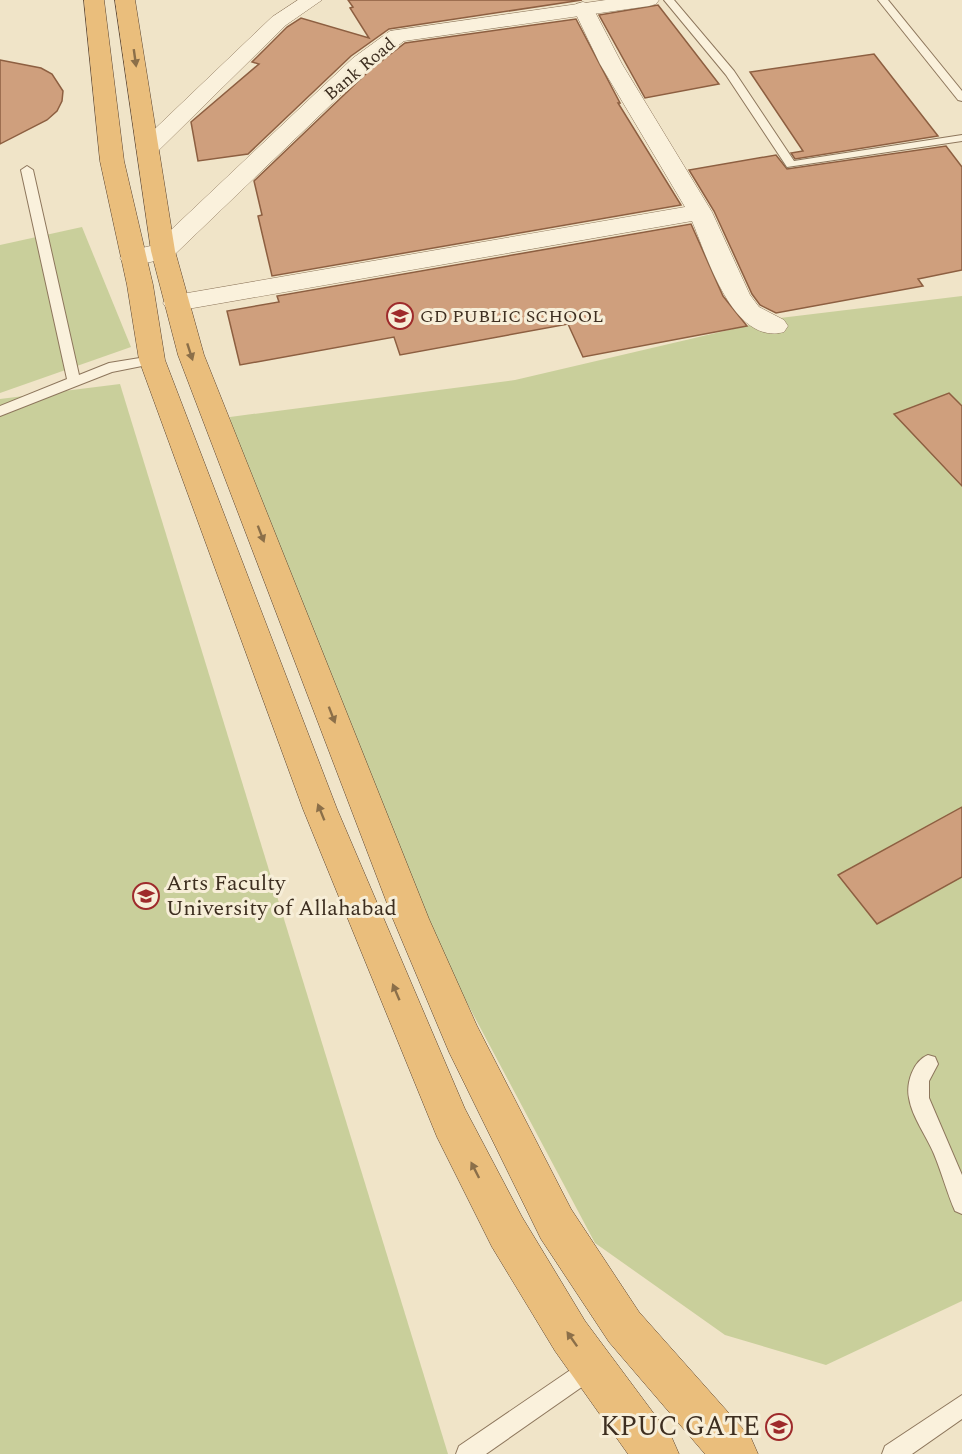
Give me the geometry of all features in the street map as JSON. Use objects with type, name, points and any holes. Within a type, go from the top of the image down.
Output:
[{"type":"highway","points":[[94,0],[112,161],[148,254],[176,303],[191,355],[411,919],[463,1039],[556,1224],[624,1327],[735,1454]]},
{"type":"highway","points":[[124,0],[148,148],[148,254],[152,360],[320,808],[451,1123],[507,1232],[570,1336],[656,1454]]},
{"type":"street","points":[[148,148],[279,21],[312,0]]},
{"type":"street","name":"Bank Road","points":[[148,254],[361,63],[398,36],[649,0]]},
{"type":"street","points":[[583,8],[611,64],[700,212],[738,298],[750,313],[775,326]]},
{"type":"street","points":[[176,303],[700,212]]},
{"type":"lane","points":[[669,0],[730,74],[791,165],[958,138],[962,150]]},
{"type":"lane","points":[[883,0],[962,98]]},
{"type":"lane","points":[[27,170],[75,381]]},
{"type":"lane","points":[[0,411],[109,368],[152,360]]},
{"type":"lane","points":[[928,1064],[919,1079],[919,1099],[944,1153],[962,1204]]},
{"type":"lane","points":[[466,1454],[592,1366]]},
{"type":"lane","points":[[893,1454],[962,1406]]},
{"type":"green space","points":[[82,227],[131,347],[0,393],[0,245]]},
{"type":"green space","points":[[962,296],[962,1301],[826,1365],[725,1335],[595,1243],[385,849],[241,520],[230,417],[515,380],[780,318]]},
{"type":"green space","name":"Arts Faculty University of Allahabad","points":[[120,384],[448,1454],[0,1454],[0,399]]},
{"type":"building","points":[[348,0],[582,0],[389,29],[351,56],[248,154],[198,161],[191,122],[259,64],[252,62],[287,27],[301,18],[369,38],[350,8],[353,7]]},
{"type":"building","points":[[658,5],[719,84],[645,98],[599,15]]},
{"type":"building","points":[[576,19],[620,103],[618,103],[681,205],[272,276],[258,216],[262,215],[254,181],[370,70],[405,43]]},
{"type":"building","points":[[874,54],[938,136],[795,159],[791,153],[803,151],[750,72]]},
{"type":"building","points":[[0,60],[41,68],[52,74],[63,91],[62,101],[57,111],[47,120],[0,144]]},
{"type":"building","points":[[946,146],[962,167],[962,270],[918,279],[923,286],[776,313],[760,305],[752,294],[714,211],[689,170],[776,155],[787,169]]},
{"type":"building","points":[[691,224],[723,296],[747,326],[583,357],[568,324],[400,355],[394,337],[240,365],[227,311],[279,302],[277,296]]},
{"type":"building","points":[[949,393],[962,406],[962,486],[894,414]]},
{"type":"building","points":[[962,807],[962,877],[877,924],[838,875]]},
{"type":"place","name":"GD PUBLIC SCHOOL","points":[[400,316]]},
{"type":"place","name":"Arts Faculty University of Allahabad","points":[[146,896]]},
{"type":"place","name":"KPUC GATE","points":[[779,1427]]}]
